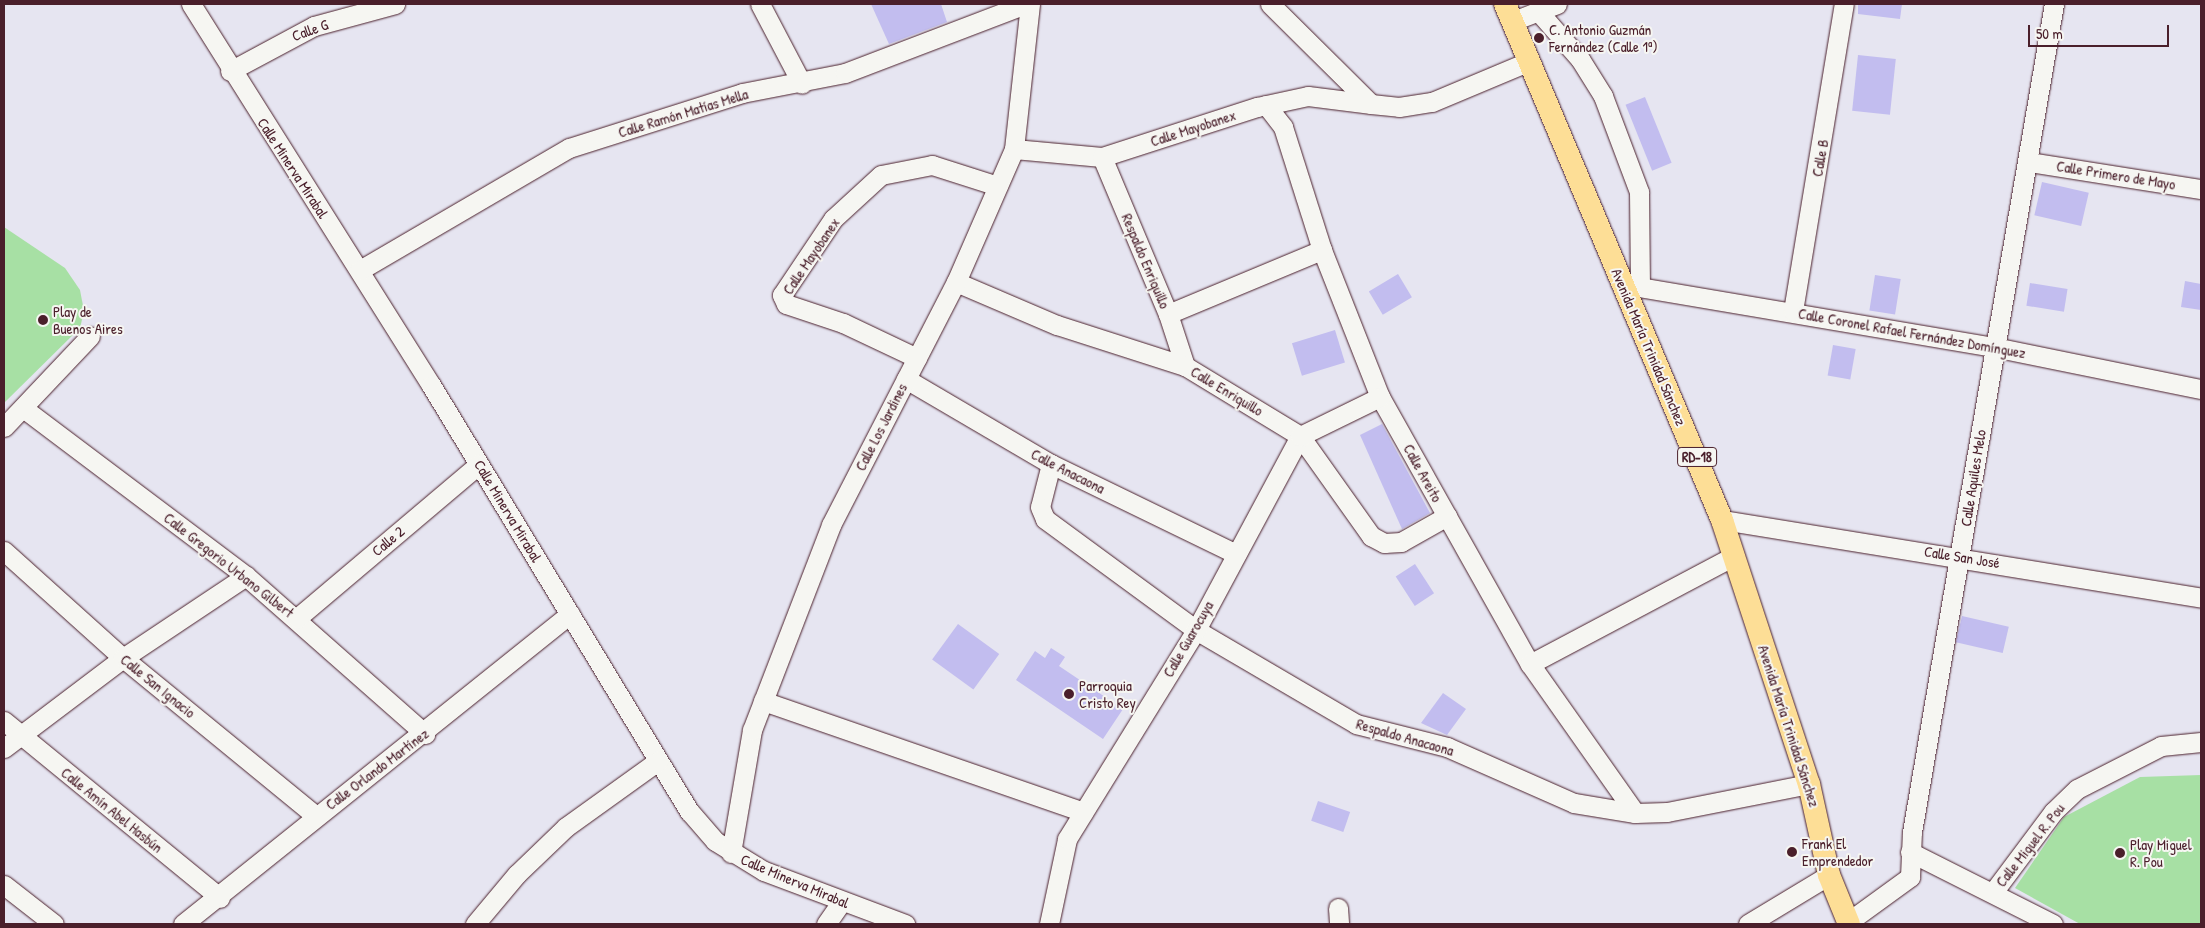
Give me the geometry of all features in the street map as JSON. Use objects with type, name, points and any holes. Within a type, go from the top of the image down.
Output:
[{"type":"main road","name":"Avenida María Trinidad Sánchez","points":[[1509,12],[1630,285],[1722,520],[1809,784],[1829,875],[1848,923]]},
{"type":"street","name":"Calle Minerva Mirabal","points":[[192,4],[230,71],[360,270],[690,812],[731,853],[842,902],[905,924]]},
{"type":"street","name":"Calle G","points":[[230,71],[314,26],[395,4]]},
{"type":"street","points":[[760,4],[802,84]]},
{"type":"street","name":"Calle Ramón Matías Mella","points":[[360,270],[569,148],[742,93],[802,84],[845,73],[1028,4]]},
{"type":"street","name":"Calle Los Jardines","points":[[731,853],[752,730],[831,525],[956,282],[1014,149],[1028,4]]},
{"type":"street","points":[[1270,4],[1371,104]]},
{"type":"street","points":[[1509,12],[1538,11],[1557,4]]},
{"type":"street","name":"Calle B","points":[[1793,311],[1844,4]]},
{"type":"street","name":"Calle Aquiles Melo","points":[[1848,923],[1902,887],[1910,877],[1910,852],[1994,347],[2030,162],[2054,4]]},
{"type":"street","points":[[1538,11],[1580,59],[1603,96],[1639,192],[1630,285]]},
{"type":"street","name":"Calle Mayobanex","points":[[1014,149],[1102,157],[1266,105],[1308,96],[1399,107],[1432,102],[1530,61]]},
{"type":"street","name":"Calle Areito","points":[[1266,105],[1283,127],[1322,250],[1380,397],[1530,664],[1635,813]]},
{"type":"street","name":"Respaldo Enriquillo","points":[[1102,157],[1168,314],[1185,366]]},
{"type":"street","name":"Calle Primero de Mayo","points":[[2030,162],[2201,189]]},
{"type":"street","name":"Calle Mayobanex","points":[[917,358],[843,323],[786,304],[782,295],[833,219],[882,175],[932,165],[998,186]]},
{"type":"street","points":[[1168,314],[1322,250]]},
{"type":"street","name":"Calle Enriquillo","points":[[956,282],[1057,325],[1185,366],[1300,436],[1371,536],[1384,542],[1401,542],[1447,516]]},
{"type":"street","name":"Calle Coronel Rafael Fernández Domínguez","points":[[1630,285],[1793,311],[1994,347],[2201,389]]},
{"type":"street","points":[[4,427],[90,336]]},
{"type":"street","name":"Calle Anacaona","points":[[906,379],[1051,464],[1236,554]]},
{"type":"street","points":[[1300,436],[1380,397]]},
{"type":"street","name":"Calle Gregorio Urbano Gilbert","points":[[23,408],[246,576],[296,618],[425,734]]},
{"type":"street","name":"Calle Guarocuya","points":[[1049,924],[1067,839],[1196,630],[1300,436]]},
{"type":"street","name":"Calle 2","points":[[296,618],[479,464]]},
{"type":"street","name":"Respaldo Anacaona","points":[[1051,464],[1040,506],[1045,520],[1196,630],[1356,724],[1448,747],[1574,803],[1635,813],[1667,812],[1809,784]]},
{"type":"street","name":"Calle San José","points":[[1722,520],[1960,556],[2201,598]]},
{"type":"street","name":"Calle San Ignacio","points":[[4,551],[123,658],[316,815]]},
{"type":"street","points":[[1530,664],[1734,556]]},
{"type":"street","points":[[4,748],[123,658],[246,576]]},
{"type":"street","name":"Calle Orlando Martínez","points":[[183,924],[220,898],[316,815],[425,734],[570,614]]},
{"type":"street","points":[[763,701],[1083,812]]},
{"type":"street","name":"Calle Amín Abel Hasbún","points":[[4,721],[220,898]]},
{"type":"street","name":"Calle Miguel R. Pou","points":[[1994,891],[2053,812],[2077,790],[2160,746],[2201,742]]},
{"type":"street","points":[[475,924],[517,874],[566,827],[658,761]]},
{"type":"street","points":[[1910,852],[1994,891],[2053,924]]},
{"type":"street","points":[[1748,924],[1829,875]]},
{"type":"street","points":[[4,885],[54,924]]},
{"type":"street","points":[[826,924],[842,902]]},
{"type":"green space","name":"Play de Buenos Aires","points":[[4,227],[65,268],[80,290],[84,311],[80,328],[4,403]]},
{"type":"green space","name":"Play Miguel R. Pou","points":[[2201,775],[2201,924],[2080,924],[2015,888],[2064,817],[2140,777]]},
{"type":"building","points":[[871,4],[941,4],[947,22],[889,44]]},
{"type":"building","points":[[1858,4],[1902,4],[1900,19],[1858,14]]},
{"type":"building","points":[[1858,55],[1896,59],[1890,115],[1852,111]]},
{"type":"building","points":[[1645,97],[1672,163],[1652,171],[1626,105]]},
{"type":"building","points":[[2042,182],[2089,193],[2081,226],[2034,215]]},
{"type":"building","points":[[1398,274],[1412,297],[1383,315],[1369,292]]},
{"type":"building","points":[[1875,275],[1901,279],[1895,315],[1869,311]]},
{"type":"building","points":[[2185,281],[2201,284],[2201,310],[2181,307]]},
{"type":"building","points":[[2030,283],[2068,289],[2064,312],[2026,306]]},
{"type":"building","points":[[1335,330],[1345,363],[1302,376],[1292,343]]},
{"type":"building","points":[[1833,345],[1856,349],[1850,380],[1828,376]]},
{"type":"building","points":[[1382,424],[1430,513],[1402,529],[1360,435]]},
{"type":"building","points":[[1415,564],[1434,593],[1415,606],[1396,577]]},
{"type":"building","points":[[1962,616],[2009,627],[2003,653],[1956,642]]},
{"type":"building","points":[[958,624],[999,654],[973,690],[932,660]]},
{"type":"building","name":"Parroquia Cristo Rey","points":[[1051,648],[1065,657],[1059,666],[1123,709],[1103,739],[1016,680],[1035,651],[1045,658]]},
{"type":"building","points":[[1443,693],[1466,709],[1447,735],[1421,723]]},
{"type":"building","points":[[1318,801],[1350,812],[1343,832],[1311,821]]},
{"type":"place","name":"C. Antonio Guzmán Fernández (Calle 1ª)","points":[[1539,38]]},
{"type":"place","name":"Play de Buenos Aires","points":[[43,320]]},
{"type":"place","name":"Parroquia Cristo Rey","points":[[1069,694]]},
{"type":"place","name":"Frank El Emprendedor","points":[[1792,852]]},
{"type":"place","name":"Play Miguel R. Pou","points":[[2120,853]]}]
